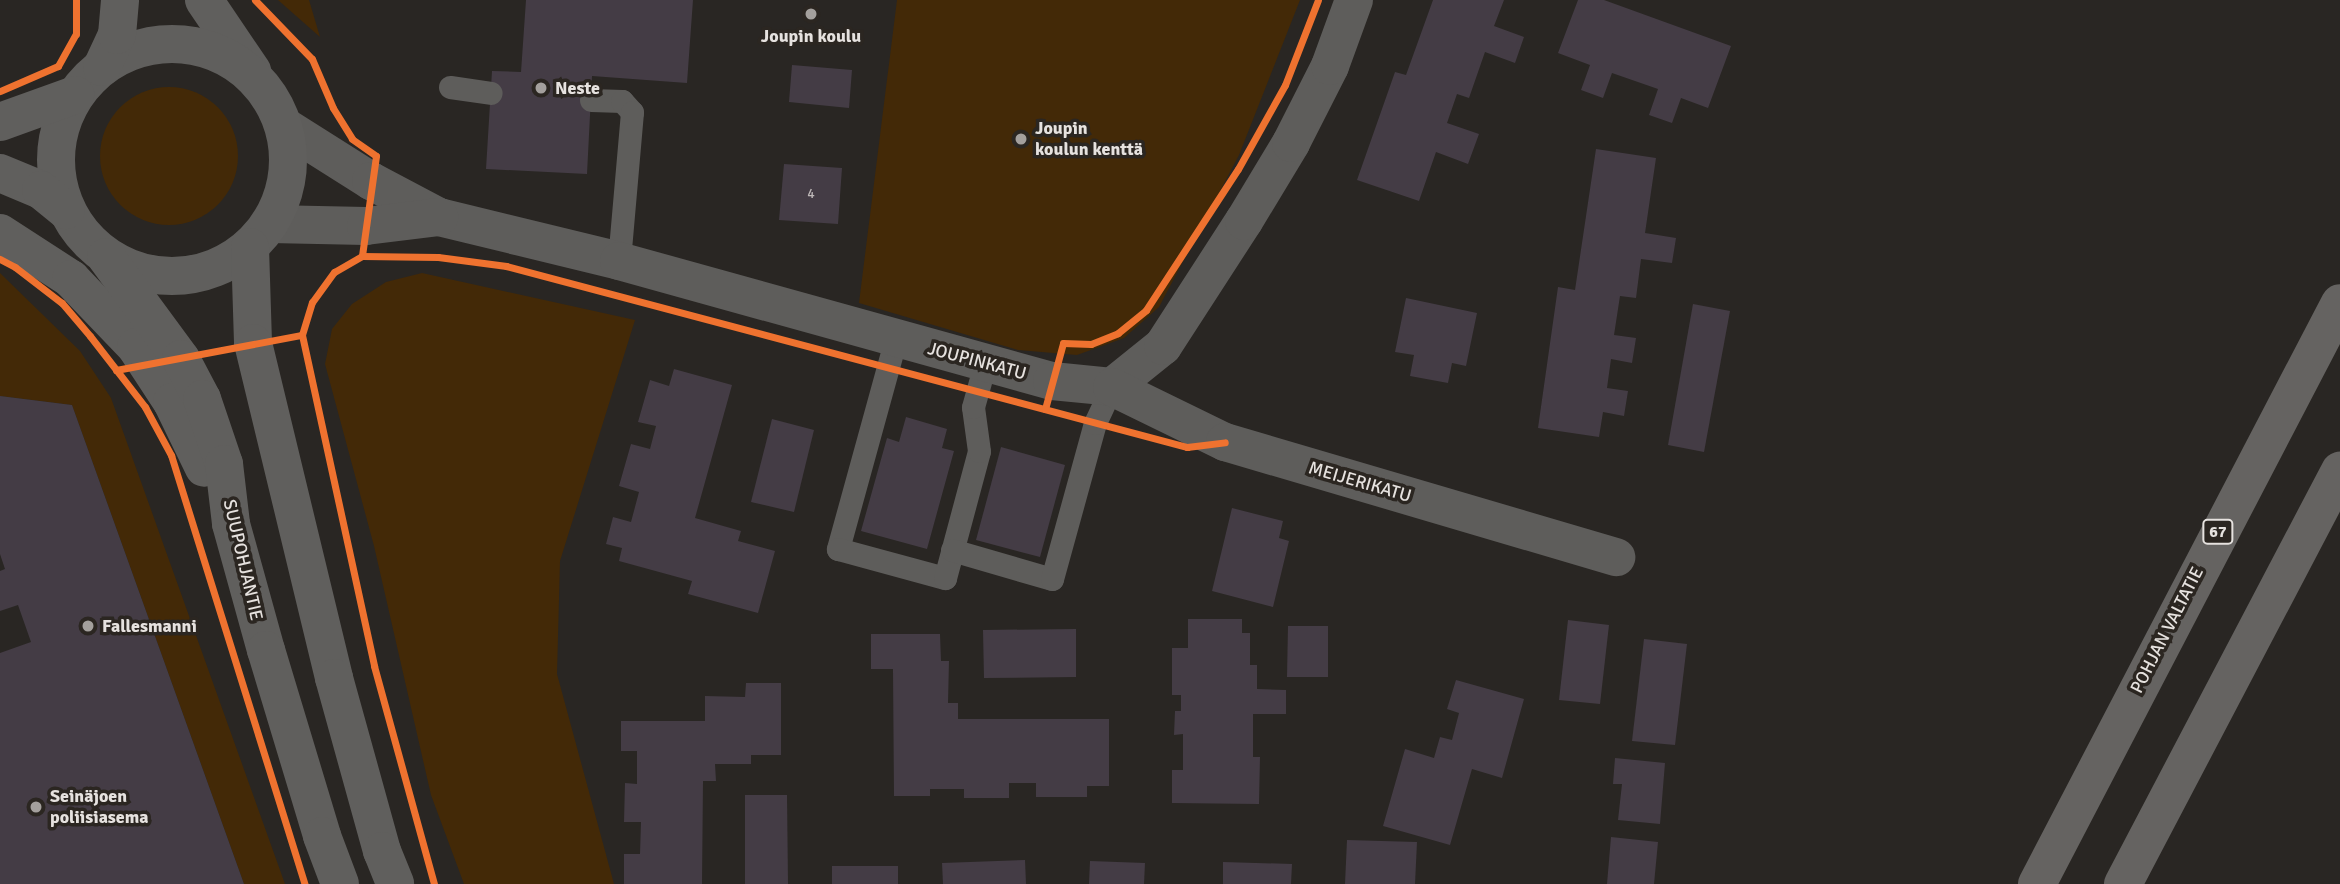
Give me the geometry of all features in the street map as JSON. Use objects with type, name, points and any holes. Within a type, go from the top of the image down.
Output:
[{"type":"highway","name":"POHJAN VALTATIE","points":[[2037,884],[2340,303]]},
{"type":"highway","points":[[2126,884],[2140,848],[2340,470]]},
{"type":"main road","points":[[102,67],[117,35],[120,0]]},
{"type":"main road","points":[[0,173],[41,190],[66,210],[83,236],[106,256],[141,273],[180,277],[218,268],[260,236],[285,190],[289,158],[284,126],[274,103],[204,0]]},
{"type":"main road","points":[[66,210],[56,171],[59,131],[75,94],[102,67],[134,50],[171,43],[206,48],[236,62],[258,82]]},
{"type":"main road","points":[[0,122],[75,94]]},
{"type":"main road","points":[[0,233],[71,279],[136,347],[172,402],[231,524]]},
{"type":"main road","points":[[260,236],[253,343],[334,678],[382,851],[395,884]]},
{"type":"main road","name":"SUUPOHJANTIE","points":[[106,256],[181,359],[202,399],[224,464],[231,524],[290,730],[340,884]]},
{"type":"street","points":[[1112,387],[1163,346],[1244,221],[1291,144],[1330,66],[1354,0]]},
{"type":"street","name":"JOUPINKATU","points":[[284,126],[371,181],[439,217],[619,261],[1052,381],[1112,387]]},
{"type":"street","name":"JOUPINKATU","points":[[260,236],[439,217]]},
{"type":"street","name":"MEIJERIKATU","points":[[1112,387],[1225,442],[1616,558]]},
{"type":"lane","points":[[450,88],[491,93]]},
{"type":"lane","points":[[591,100],[622,101],[632,112],[619,261]]},
{"type":"lane","points":[[896,338],[838,549],[945,578],[979,452],[973,407],[985,364]]},
{"type":"lane","points":[[952,550],[1052,579],[1095,423],[1112,387]]},
{"type":"shaded area","points":[[278,0],[309,0],[320,37]]},
{"type":"shaded area","points":[[897,0],[1300,0],[1239,155],[1159,307],[1124,338],[1077,355],[1018,350],[859,303]]},
{"type":"shaded area","points":[[169,87],[195,93],[217,108],[232,130],[238,156],[232,182],[217,204],[195,219],[169,225],[143,219],[121,204],[106,182],[100,156],[106,130],[121,108],[143,93]]},
{"type":"shaded area","points":[[0,273],[80,351],[111,398],[285,884],[244,884],[72,405],[0,396]]},
{"type":"shaded area","points":[[422,273],[635,320],[560,561],[557,674],[614,884],[464,884],[431,795],[374,546],[325,364],[332,329],[352,304],[386,282]]},
{"type":"building","name":"Neste","points":[[526,0],[693,0],[687,83],[592,76],[587,174],[486,169],[492,71],[521,72]]},
{"type":"building","points":[[1433,0],[1504,0],[1494,26],[1524,37],[1515,63],[1485,52],[1469,98],[1457,94],[1447,123],[1479,134],[1468,164],[1436,152],[1419,201],[1357,180],[1395,72],[1406,75]]},
{"type":"building","points":[[1578,0],[1604,0],[1731,46],[1708,108],[1681,98],[1672,123],[1649,115],[1658,89],[1612,73],[1603,98],[1581,90],[1590,65],[1558,53]]},
{"type":"building","points":[[792,65],[852,70],[849,108],[789,102]]},
{"type":"building","points":[[1596,149],[1656,158],[1645,233],[1676,238],[1672,263],[1641,259],[1636,298],[1620,296],[1614,335],[1636,338],[1632,363],[1611,359],[1607,388],[1628,391],[1624,416],[1603,412],[1599,437],[1538,428],[1558,287],[1575,290]]},
{"type":"building","points":[[784,164],[842,168],[838,224],[779,220]]},
{"type":"building","points":[[1406,298],[1477,313],[1466,366],[1452,363],[1448,383],[1410,376],[1414,355],[1395,352]]},
{"type":"building","points":[[1693,304],[1730,311],[1704,452],[1668,445]]},
{"type":"building","points":[[674,369],[732,385],[695,518],[741,531],[738,541],[775,551],[758,613],[688,594],[692,581],[619,561],[622,548],[606,544],[613,517],[631,522],[639,492],[619,486],[631,444],[650,449],[656,426],[638,422],[650,380],[669,386]]},
{"type":"building","name":"Fallesmanni","points":[[0,396],[72,405],[244,884],[0,884],[0,653],[31,642],[18,605],[0,611],[0,571],[5,569],[0,554]]},
{"type":"building","points":[[906,417],[947,429],[942,448],[954,451],[927,549],[861,531],[887,438],[899,442]]},
{"type":"building","points":[[772,419],[814,430],[794,512],[751,502]]},
{"type":"building","points":[[1001,447],[1065,465],[1040,557],[976,540]]},
{"type":"building","points":[[1232,508],[1283,521],[1279,538],[1289,541],[1273,607],[1212,591]]},
{"type":"building","points":[[1188,619],[1242,619],[1242,633],[1250,633],[1250,665],[1257,665],[1257,689],[1286,690],[1286,714],[1253,714],[1253,757],[1260,757],[1259,804],[1172,803],[1172,770],[1183,770],[1183,734],[1174,735],[1175,711],[1181,711],[1181,695],[1172,695],[1172,648],[1188,648]]},
{"type":"building","points":[[1568,620],[1609,625],[1600,704],[1559,700]]},
{"type":"building","points":[[1288,626],[1328,626],[1328,677],[1287,677]]},
{"type":"building","points":[[1076,629],[1076,677],[984,678],[983,630]]},
{"type":"building","points":[[871,634],[940,634],[941,661],[949,661],[948,703],[958,703],[958,719],[1109,719],[1109,786],[1087,786],[1087,797],[1036,797],[1036,783],[1009,783],[1009,798],[964,798],[964,789],[930,789],[930,796],[894,796],[893,669],[871,669]]},
{"type":"building","points":[[1644,639],[1687,644],[1675,745],[1632,741]]},
{"type":"building","points":[[1456,680],[1524,699],[1502,778],[1472,769],[1450,845],[1383,826],[1405,749],[1434,758],[1440,737],[1452,740],[1459,713],[1447,709]]},
{"type":"building","points":[[746,683],[781,683],[781,755],[751,755],[751,764],[715,764],[716,781],[703,781],[702,884],[624,884],[624,854],[640,854],[641,822],[624,822],[625,783],[637,784],[637,751],[621,751],[621,721],[705,721],[705,696],[745,697]]},
{"type":"building","points":[[1615,758],[1665,763],[1660,824],[1618,820],[1622,784],[1613,784]]},
{"type":"building","points":[[745,795],[787,795],[788,884],[745,884]]},
{"type":"building","points":[[1611,837],[1658,842],[1654,884],[1607,884]]},
{"type":"building","points":[[1347,840],[1417,842],[1415,884],[1345,884]]},
{"type":"building","points":[[1025,860],[1026,884],[943,884],[942,863]]},
{"type":"building","points":[[1090,861],[1145,863],[1144,884],[1089,884]]},
{"type":"building","points":[[1223,862],[1292,864],[1291,884],[1223,884]]},
{"type":"building","points":[[832,866],[898,866],[898,884],[832,884]]},
{"type":"cycle path","points":[[0,91],[58,66],[76,34],[76,0]]},
{"type":"cycle path","points":[[255,0],[312,59],[333,108],[352,139],[376,156],[362,256],[334,272],[312,302],[302,335],[374,666],[434,884]]},
{"type":"cycle path","points":[[1045,409],[1063,343],[1091,344],[1118,333],[1146,310],[1238,169],[1285,85],[1318,0]]},
{"type":"cycle path","points":[[362,256],[438,257],[506,266],[1187,447],[1225,442]]},
{"type":"cycle path","points":[[0,259],[15,267],[62,303],[145,407],[171,455],[305,884]]},
{"type":"cycle path","points":[[116,370],[302,335]]},
{"type":"place","name":"Joupin koulu","points":[[811,14]]},
{"type":"place","name":"Neste","points":[[541,88]]},
{"type":"place","name":"Joupin koulun kenttä","points":[[1021,139]]},
{"type":"place","name":"Fallesmanni","points":[[88,626]]},
{"type":"place","name":"Seinäjoen poliisiasema","points":[[36,807]]}]
